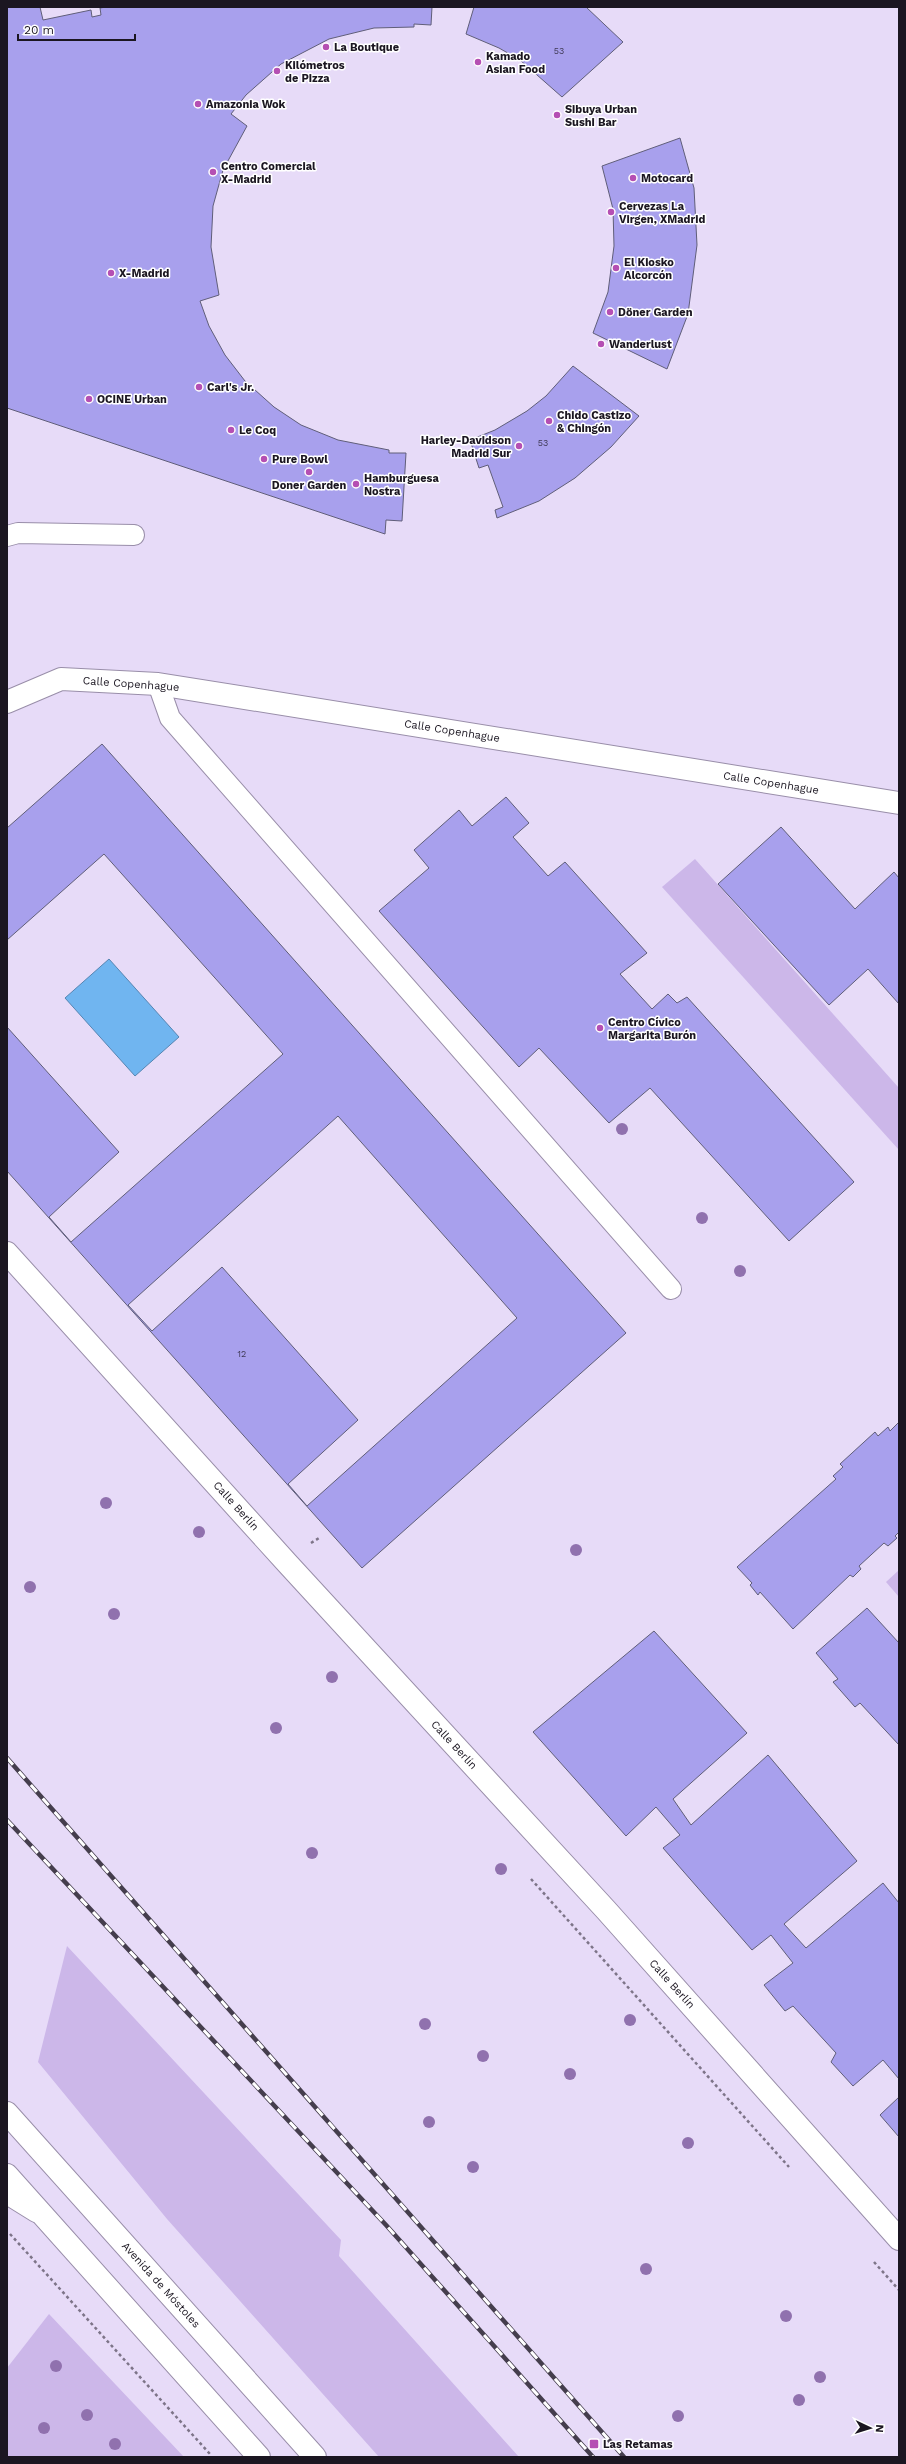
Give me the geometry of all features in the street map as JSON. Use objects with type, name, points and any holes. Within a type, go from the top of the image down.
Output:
[{"type":"street","name":"Calle Copenhague","points":[[7,702],[61,679],[158,684],[899,803]]},
{"type":"street","name":"Calle Berlín","points":[[7,1253],[281,1557],[606,1910],[899,2239]]},
{"type":"street","name":"Avenida de Móstoles","points":[[7,2114],[315,2457]]},
{"type":"street","points":[[7,2175],[259,2457]]},
{"type":"lane","points":[[7,536],[18,533],[134,535]]},
{"type":"lane","points":[[158,684],[170,718],[671,1289]]},
{"type":"lane","points":[[7,2194],[45,2218]]},
{"type":"path","points":[[7,2231],[213,2457]]},
{"type":"shaded area","points":[[695,859],[899,1088],[899,1150],[662,887]]},
{"type":"shaded area","points":[[899,1570],[899,1597],[886,1582]]},
{"type":"shaded area","points":[[67,1946],[341,2240],[339,2256],[519,2457],[379,2457],[167,2219],[38,2062]]},
{"type":"shaded area","points":[[49,2314],[184,2457],[7,2457],[7,2368]]},
{"type":"water","points":[[109,959],[179,1037],[135,1076],[65,998]]},
{"type":"building","name":"X-Madrid","points":[[7,7],[40,7],[43,20],[91,10],[92,17],[101,15],[100,8],[106,7],[432,7],[431,25],[414,24],[414,27],[374,28],[329,39],[281,64],[246,95],[231,114],[247,126],[223,170],[213,206],[211,247],[219,295],[200,301],[209,326],[225,355],[245,381],[274,407],[301,425],[338,440],[389,450],[389,453],[406,453],[402,521],[386,520],[385,534],[7,408]]},
{"type":"building","points":[[474,7],[586,7],[623,42],[562,97],[520,60],[499,48],[466,34]]},
{"type":"building","points":[[680,138],[694,188],[697,245],[688,314],[667,369],[593,333],[608,292],[614,246],[613,209],[602,166]]},
{"type":"building","points":[[573,366],[639,416],[611,447],[575,478],[539,501],[497,518],[495,510],[503,507],[488,465],[479,468],[470,440],[495,430],[527,411],[546,396]]},
{"type":"building","points":[[102,744],[626,1333],[362,1568],[7,1171],[7,1027],[119,1152],[49,1217],[71,1242],[283,1054],[104,854],[7,940],[7,828]],"holes":[[[338,1116],[517,1318],[307,1506],[288,1484],[358,1420],[222,1267],[152,1331],[128,1305]]]},
{"type":"building","name":"Centro Cívico Margarita Burón","points":[[506,797],[529,823],[513,837],[548,876],[565,862],[647,953],[620,974],[652,1009],[668,994],[677,1003],[687,997],[854,1182],[789,1241],[650,1088],[609,1123],[539,1048],[519,1067],[379,911],[429,868],[414,850],[459,810],[472,826]]},
{"type":"building","points":[[781,827],[855,909],[894,872],[899,878],[899,1004],[868,969],[829,1005],[718,884]]},
{"type":"building","points":[[899,1422],[899,1532],[895,1536],[897,1538],[888,1546],[884,1543],[859,1566],[861,1569],[853,1577],[850,1575],[793,1629],[760,1592],[758,1595],[750,1585],[752,1583],[737,1567],[836,1479],[833,1476],[843,1467],[840,1464],[875,1432],[878,1436],[888,1427],[890,1431]]},
{"type":"building","points":[[867,1608],[899,1643],[899,1745],[860,1703],[855,1707],[833,1682],[838,1679],[816,1653]]},
{"type":"building","points":[[654,1631],[747,1733],[673,1799],[691,1825],[768,1755],[857,1861],[784,1924],[806,1948],[883,1883],[899,1903],[899,2079],[883,2060],[853,2086],[831,2062],[836,2053],[793,2006],[785,2011],[764,1985],[793,1963],[771,1935],[752,1950],[663,1848],[680,1835],[656,1807],[626,1836],[533,1732]]},
{"type":"building","points":[[899,2097],[899,2137],[880,2115]]},
{"type":"railway","points":[[7,1758],[624,2457]]},
{"type":"railway","points":[[7,1820],[386,2225],[593,2457]]},
{"type":"place","name":"La Boutique","points":[[326,47]]},
{"type":"place","name":"Kamado Asian Food","points":[[478,62]]},
{"type":"place","name":"Kilómetros de Pizza","points":[[277,71]]},
{"type":"place","name":"Amazonia Wok","points":[[198,104]]},
{"type":"place","name":"Sibuya Urban Sushi Bar","points":[[557,115]]},
{"type":"place","name":"Centro Comercial X-Madrid","points":[[213,172]]},
{"type":"place","name":"Motocard","points":[[633,178]]},
{"type":"place","name":"Cervezas La Virgen, XMadrid","points":[[611,212]]},
{"type":"place","name":"El Kiosko Alcorcón","points":[[616,268]]},
{"type":"place","name":"X-Madrid","points":[[111,273]]},
{"type":"place","name":"Döner Garden","points":[[610,312]]},
{"type":"place","name":"Wanderlust","points":[[601,344]]},
{"type":"place","name":"Carl's Jr.","points":[[199,387]]},
{"type":"place","name":"OCINE Urban","points":[[89,399]]},
{"type":"place","name":"Chido Castizo & Chingón","points":[[549,421]]},
{"type":"place","name":"Le Coq","points":[[231,430]]},
{"type":"place","name":"Harley-Davidson Madrid Sur","points":[[519,446]]},
{"type":"place","name":"Pure Bowl","points":[[264,459]]},
{"type":"place","name":"Doner Garden","points":[[309,472]]},
{"type":"place","name":"Hamburguesa Nostra","points":[[356,484]]},
{"type":"place","name":"Centro Cívico Margarita Burón","points":[[600,1028]]},
{"type":"place","name":"Las Retamas","points":[[594,2444]]}]
